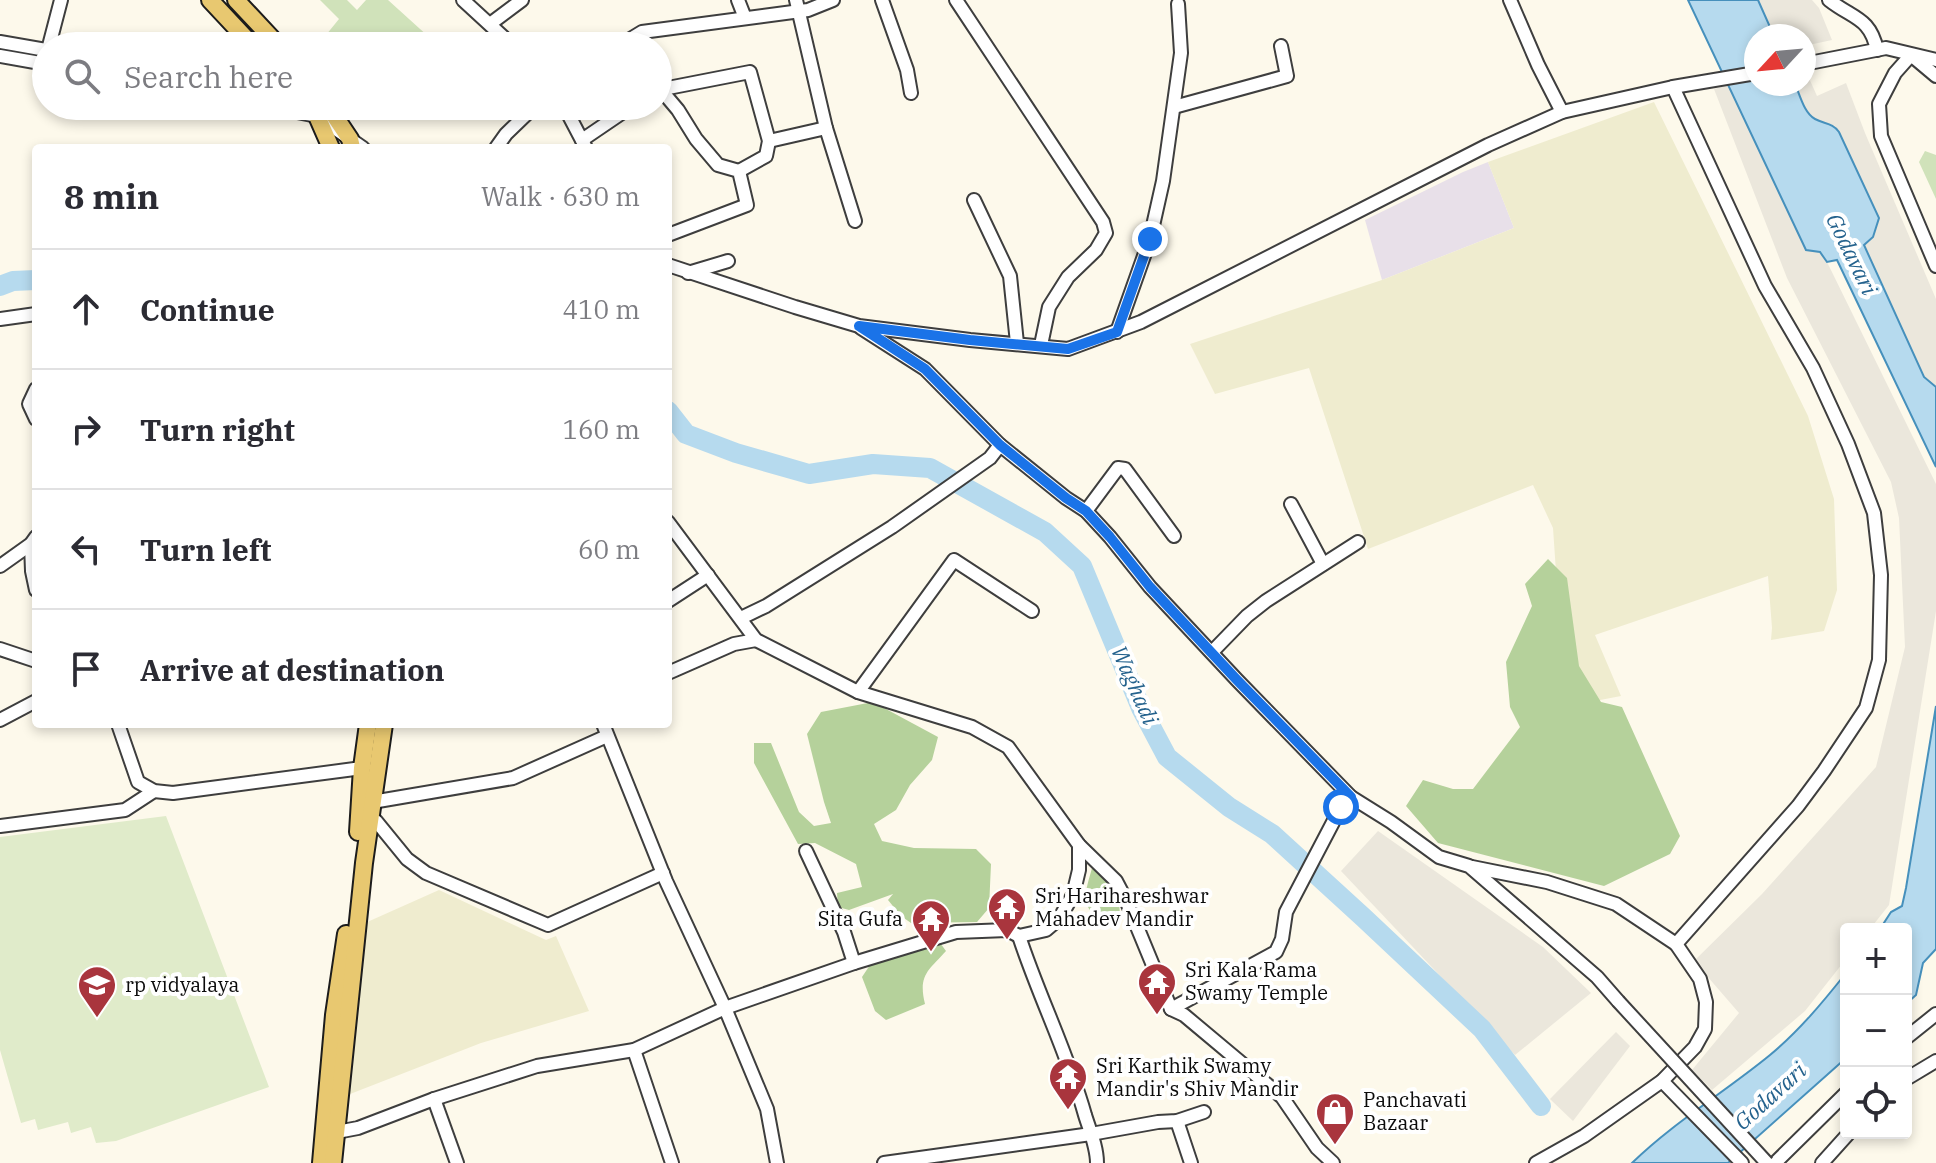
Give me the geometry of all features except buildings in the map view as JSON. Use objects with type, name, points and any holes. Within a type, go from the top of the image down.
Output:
[{"type":"main road","points":[[210,0],[240,32]]},
{"type":"main road","points":[[241,2],[267,32]]},
{"type":"main road","points":[[322,120],[330,144]]},
{"type":"main road","points":[[329,120],[354,144]]},
{"type":"main road","points":[[333,1163],[364,863],[366,808],[362,768],[367,728]]},
{"type":"main road","points":[[321,1163],[334,1015],[366,808],[383,728]]},
{"type":"street","points":[[52,32],[61,0]]},
{"type":"street","points":[[463,0],[498,32]]},
{"type":"street","points":[[490,24],[522,0]]},
{"type":"street","points":[[738,0],[745,18]]},
{"type":"street","points":[[642,32],[745,18],[798,5],[808,10],[833,0]]},
{"type":"street","points":[[882,0],[907,70],[911,93]]},
{"type":"street","points":[[956,0],[1062,158],[1103,222],[1106,233],[1096,250],[1068,277],[1049,307],[1041,345]]},
{"type":"street","points":[[1510,0],[1562,112]]},
{"type":"street","points":[[1829,0],[1867,25],[1874,34],[1877,50]]},
{"type":"street","points":[[1117,332],[1150,239],[1163,181],[1181,53],[1178,4]]},
{"type":"street","points":[[798,5],[826,128],[855,221]]},
{"type":"street","points":[[0,42],[32,46]]},
{"type":"street","points":[[1174,107],[1287,76],[1281,46]]},
{"type":"street","points":[[1816,62],[1886,48],[1936,60]]},
{"type":"street","points":[[1911,55],[1936,76]]},
{"type":"street","points":[[1911,55],[1895,73],[1879,104],[1881,136],[1936,266]]},
{"type":"street","points":[[0,56],[32,62]]},
{"type":"street","points":[[672,87],[750,72],[769,141],[766,156],[739,171],[718,165],[672,104]]},
{"type":"street","points":[[672,267],[859,326],[1068,349],[1141,322],[1488,145],[1562,112],[1673,87],[1744,75]]},
{"type":"street","points":[[1673,87],[1765,286],[1813,368],[1848,444],[1874,513],[1881,575],[1879,660],[1866,708],[1798,806],[1676,944]]},
{"type":"street","points":[[499,144],[520,120]]},
{"type":"street","points":[[571,120],[584,144],[614,120]]},
{"type":"street","points":[[769,141],[826,128]]},
{"type":"street","points":[[739,171],[749,220]]},
{"type":"street","points":[[974,200],[1010,276],[1017,343]]},
{"type":"street","points":[[672,233],[747,205]]},
{"type":"street","points":[[688,273],[728,261]]},
{"type":"street","points":[[0,319],[32,315]]},
{"type":"street","points":[[859,326],[925,369],[1000,445],[1086,511],[1150,587],[1351,797],[1439,857],[1547,882],[1616,904],[1676,944],[1700,979],[1706,1002],[1705,1029],[1695,1047],[1662,1081],[1584,1136],[1536,1163]]},
{"type":"street","points":[[741,618],[766,606],[892,527],[990,458],[1000,445]]},
{"type":"street","points":[[1086,511],[1118,468],[1125,469],[1174,536]]},
{"type":"street","points":[[1291,504],[1323,564]]},
{"type":"street","points":[[672,527],[756,640],[858,692],[972,727],[1008,747],[1079,845],[1116,881],[1171,1009],[1184,1015],[1282,1097],[1317,1148],[1333,1163]]},
{"type":"street","points":[[0,566],[32,542]]},
{"type":"street","points":[[1212,652],[1266,601],[1358,542]]},
{"type":"street","points":[[858,692],[954,560],[1032,611]]},
{"type":"street","points":[[672,598],[708,575]]},
{"type":"street","points":[[672,671],[734,644],[756,640]]},
{"type":"street","points":[[0,649],[32,660]]},
{"type":"street","points":[[0,720],[32,703]]},
{"type":"street","points":[[119,728],[138,782],[154,791],[173,793],[362,768]]},
{"type":"street","points":[[663,873],[548,925],[426,873],[407,859],[366,808],[513,778],[605,730],[663,873],[767,1109],[777,1163]]},
{"type":"street","points":[[0,826],[125,810],[154,791]]},
{"type":"street","points":[[1171,1009],[1276,952],[1282,939],[1286,912],[1341,807],[1351,797]]},
{"type":"street","points":[[337,1132],[358,1128],[434,1099],[537,1066],[634,1050],[725,1008],[854,963],[956,932],[1007,930],[1019,936],[1046,930],[1059,919],[1073,895],[1079,870],[1079,845]]},
{"type":"street","points":[[806,851],[844,932],[854,963]]},
{"type":"street","points":[[1469,866],[1597,977],[1767,1163]]},
{"type":"street","points":[[1019,936],[1077,1089],[1097,1163]]},
{"type":"street","points":[[1912,1033],[1936,1014]]},
{"type":"street","points":[[634,1050],[672,1163]]},
{"type":"street","points":[[1912,1075],[1936,1061]]},
{"type":"street","points":[[1662,1081],[1742,1163]]},
{"type":"street","points":[[434,1099],[457,1163]]},
{"type":"street","points":[[1775,1163],[1840,1099]]},
{"type":"street","points":[[884,1163],[1177,1121],[1204,1112]]},
{"type":"street","points":[[1177,1121],[1191,1163]]},
{"type":"street","points":[[1822,1163],[1844,1139]]},
{"type":"shaded area","points":[[1758,0],[1812,0],[1819,8],[1832,40],[1816,43],[1816,24],[1769,24]]},
{"type":"shaded area","points":[[1846,83],[1936,299],[1936,387],[1924,377],[1864,245],[1879,218],[1839,132],[1835,126],[1812,118],[1800,96],[1817,96]]},
{"type":"shaded area","points":[[1728,85],[1806,249],[1820,252],[1827,262],[1936,484],[1936,611],[1889,905],[1875,923],[1840,923],[1840,967],[1805,1011],[1712,1090],[1692,1070],[1739,1013],[1694,961],[1762,894],[1876,767],[1905,647],[1899,518],[1891,482],[1787,278],[1714,89]]},
{"type":"shaded area","points":[[1654,102],[1808,416],[1834,499],[1837,590],[1824,631],[1771,640],[1768,576],[1595,635],[1621,696],[1569,706],[1553,528],[1533,485],[1368,549],[1309,368],[1215,394],[1190,344],[1382,280],[1514,228],[1488,162]]},
{"type":"shaded area","points":[[1488,162],[1514,228],[1382,280],[1365,220]]},
{"type":"shaded area","points":[[1378,831],[1543,947],[1591,993],[1515,1055],[1341,871]]},
{"type":"shaded area","points":[[439,890],[546,940],[556,936],[589,1011],[481,1043],[345,1096],[365,923]]},
{"type":"shaded area","points":[[1616,1032],[1630,1046],[1573,1121],[1550,1099]]},
{"type":"green space","points":[[320,0],[347,0],[357,10],[366,0],[388,0],[423,32],[328,32],[339,19]]},
{"type":"green space","points":[[1925,151],[1936,155],[1936,199],[1919,162]]},
{"type":"green space","points":[[1548,559],[1567,578],[1579,666],[1601,702],[1622,707],[1680,836],[1670,854],[1604,886],[1438,843],[1406,806],[1423,780],[1453,789],[1473,789],[1520,727],[1510,707],[1506,662],[1532,606],[1525,584]]},
{"type":"green space","points":[[873,702],[938,737],[932,760],[910,785],[896,810],[874,824],[882,841],[914,848],[976,849],[991,864],[989,908],[977,922],[911,923],[888,900],[893,894],[849,910],[838,907],[837,893],[862,887],[856,864],[815,843],[798,844],[754,763],[754,743],[771,743],[799,812],[814,826],[831,823],[807,734],[821,712]]},
{"type":"green space","points":[[166,816],[269,1087],[116,1141],[96,1143],[91,1127],[71,1133],[68,1122],[38,1130],[35,1119],[21,1123],[0,1050],[0,837]]},
{"type":"green space","points":[[1092,868],[1102,870],[1113,887],[1118,897],[1120,918],[1102,923],[1090,910],[1086,892]]},
{"type":"green space","points":[[938,940],[946,951],[926,974],[923,986],[925,1004],[886,1020],[875,1011],[862,977],[870,965]]},
{"type":"water","name":"Godavari","points":[[1688,0],[1758,0],[1769,24],[1744,24],[1744,96],[1800,96],[1811,116],[1839,132],[1879,218],[1873,237],[1864,245],[1924,377],[1936,387],[1936,467],[1837,260],[1827,262],[1820,252],[1806,250]]},
{"type":"water","points":[[1936,706],[1936,949],[1923,963],[1916,995],[1912,999],[1912,923],[1884,923],[1891,912],[1902,906]]},
{"type":"water","name":"Godavari","points":[[1840,980],[1840,1063],[1728,1163],[1632,1163],[1665,1134],[1781,1046]]},
{"type":"waterway","name":"Waghadi","points":[[0,286],[13,281],[32,280]]},
{"type":"waterway","name":"Waghadi","points":[[672,416],[686,434],[736,453],[809,474],[873,464],[930,468],[1045,532],[1082,566],[1141,708],[1167,757],[1229,807],[1272,834],[1364,918],[1482,1029],[1541,1106]]},
{"type":"place","name":"Sri Harihareshwar Mahadev Mandir","points":[[1007,941]]},
{"type":"place","name":"Sita Gufa","points":[[931,953]]},
{"type":"place","name":"Sri Kala Rama Swamy Temple","points":[[1157,1016]]},
{"type":"place","name":"rp vidyalaya","points":[[97,1019]]},
{"type":"place","name":"Sri Karthik Swamy Mandir's Shiv Mandir","points":[[1068,1111]]},
{"type":"place","name":"Panchavati Bazaar","points":[[1335,1146]]},
{"type":"route","points":[[1150,239],[1117,332],[1068,349],[859,326],[925,369],[1000,445],[1086,511],[1150,587],[1351,797],[1341,807]]}]
